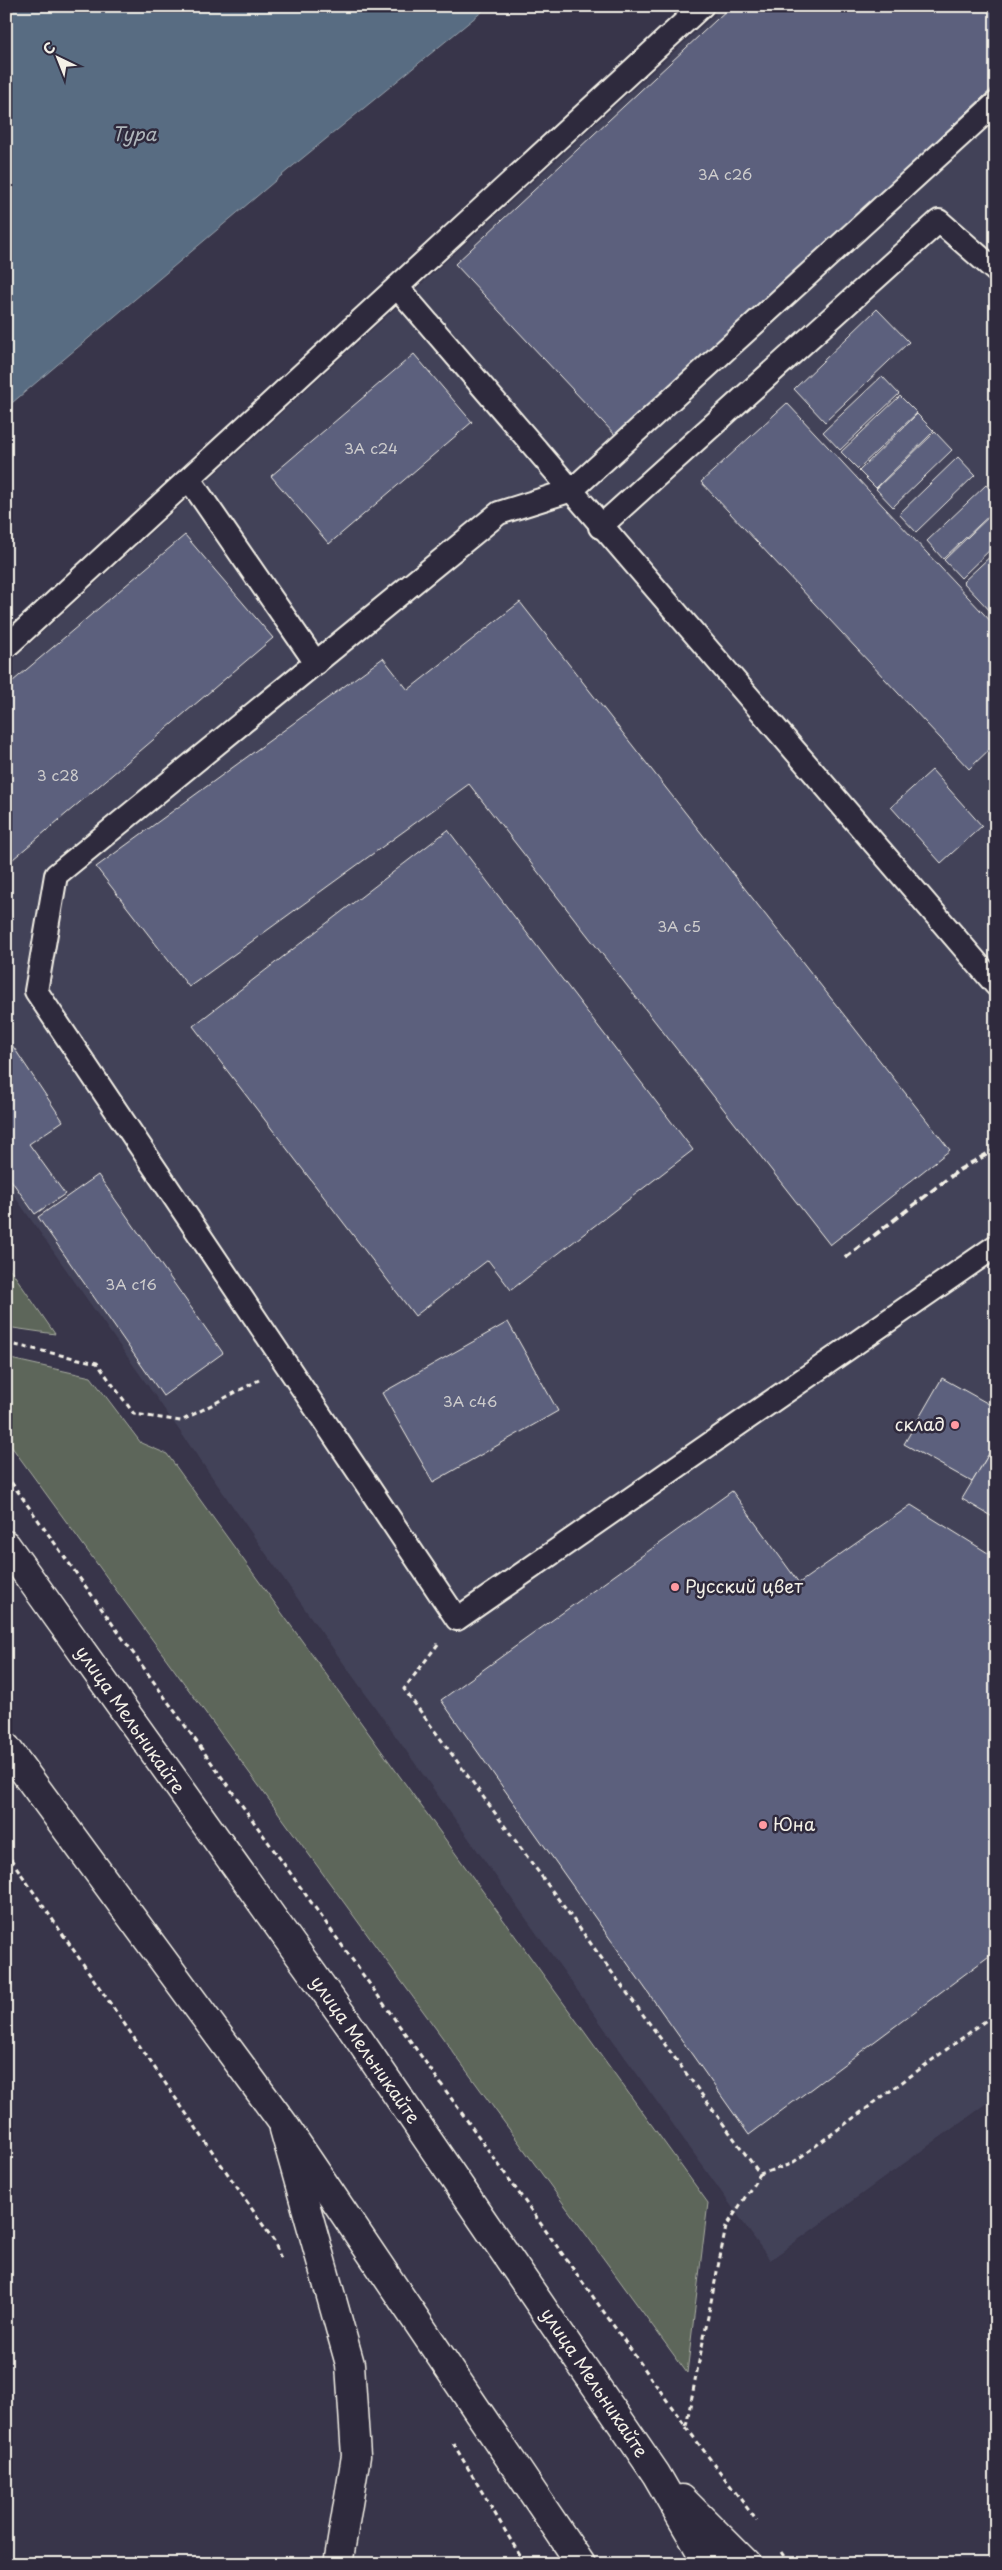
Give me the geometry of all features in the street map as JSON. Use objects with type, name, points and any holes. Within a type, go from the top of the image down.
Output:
[{"type":"main road","name":"улица Мельникайте","points":[[6,1545],[350,2026],[656,2474],[708,2564]]},
{"type":"main road","points":[[6,1747],[283,2122],[582,2564]]},
{"type":"main road","points":[[283,2122],[350,2364],[356,2456],[338,2564]]},
{"type":"main road","points":[[656,2474],[747,2564]]},
{"type":"lane","points":[[6,647],[702,6]]},
{"type":"lane","points":[[996,103],[572,490],[499,513],[56,875],[36,991],[456,1619],[996,1246]]},
{"type":"lane","points":[[600,526],[939,221],[996,271]]},
{"type":"lane","points":[[397,287],[572,490],[600,526],[996,985]]},
{"type":"lane","points":[[188,479],[316,663]]},
{"type":"path","points":[[6,1343],[96,1364],[134,1414],[181,1421],[286,1366]]},
{"type":"path","points":[[6,1475],[686,2427],[761,2526]]},
{"type":"path","points":[[456,1619],[404,1689],[760,2174]]},
{"type":"path","points":[[6,1852],[274,2241],[281,2247]]},
{"type":"path","points":[[686,2427],[726,2227],[760,2174],[791,2164],[996,2013]]},
{"type":"path","points":[[451,2439],[525,2564]]},
{"type":"path","points":[[778,2548],[790,2564]]},
{"type":"shaded area","points":[[724,6],[996,6],[996,2097],[770,2260],[317,1626],[6,1184],[6,666]]},
{"type":"green space","points":[[6,1263],[55,1334],[6,1327]]},
{"type":"green space","points":[[6,1358],[91,1377],[141,1443],[167,1454],[708,2203],[687,2373],[6,1439]]},
{"type":"water","name":"Тура","points":[[6,6],[489,6],[288,170],[6,408]]},
{"type":"building","points":[[731,6],[996,6],[996,85],[618,438],[455,264]]},
{"type":"building","points":[[877,309],[909,342],[825,422],[794,389]]},
{"type":"building","points":[[414,354],[472,422],[329,544],[271,476]]},
{"type":"building","points":[[882,376],[899,394],[840,450],[823,432]]},
{"type":"building","points":[[900,396],[917,413],[858,469],[841,452]]},
{"type":"building","points":[[787,403],[996,627],[996,743],[969,769],[701,482]]},
{"type":"building","points":[[917,414],[934,431],[876,488],[859,471]]},
{"type":"building","points":[[935,432],[952,450],[893,507],[876,489]]},
{"type":"building","points":[[958,457],[975,475],[916,532],[899,514]]},
{"type":"building","points":[[986,485],[996,496],[996,509],[943,559],[927,541]]},
{"type":"building","points":[[996,510],[996,544],[961,578],[944,560]]},
{"type":"building","points":[[185,535],[273,638],[6,865],[6,687]]},
{"type":"building","points":[[996,551],[996,614],[994,615],[963,582]]},
{"type":"building","points":[[520,602],[950,1150],[830,1245],[469,784],[189,987],[96,867],[383,658],[408,690]]},
{"type":"building","points":[[932,770],[982,826],[941,863],[891,807]]},
{"type":"building","points":[[448,830],[693,1150],[511,1290],[488,1260],[415,1316],[193,1026]]},
{"type":"building","points":[[6,1036],[63,1121],[29,1144],[65,1194],[35,1214],[6,1173]]},
{"type":"building","points":[[98,1175],[223,1353],[163,1396],[38,1217]]},
{"type":"building","points":[[508,1322],[558,1411],[433,1482],[382,1393]]},
{"type":"building","name":"склад","points":[[942,1378],[996,1408],[996,1442],[972,1482],[904,1444]]},
{"type":"building","points":[[996,1442],[996,1519],[962,1499]]},
{"type":"building","name":"Юна","points":[[732,1491],[799,1583],[911,1505],[996,1558],[996,1951],[749,2135],[441,1700]]},
{"type":"railway","points":[[845,1258],[959,1170],[996,1149]]},
{"type":"place","name":"склад","points":[[955,1425]]},
{"type":"place","name":"Русский цвет","points":[[675,1587]]},
{"type":"place","name":"Юна","points":[[763,1825]]}]
